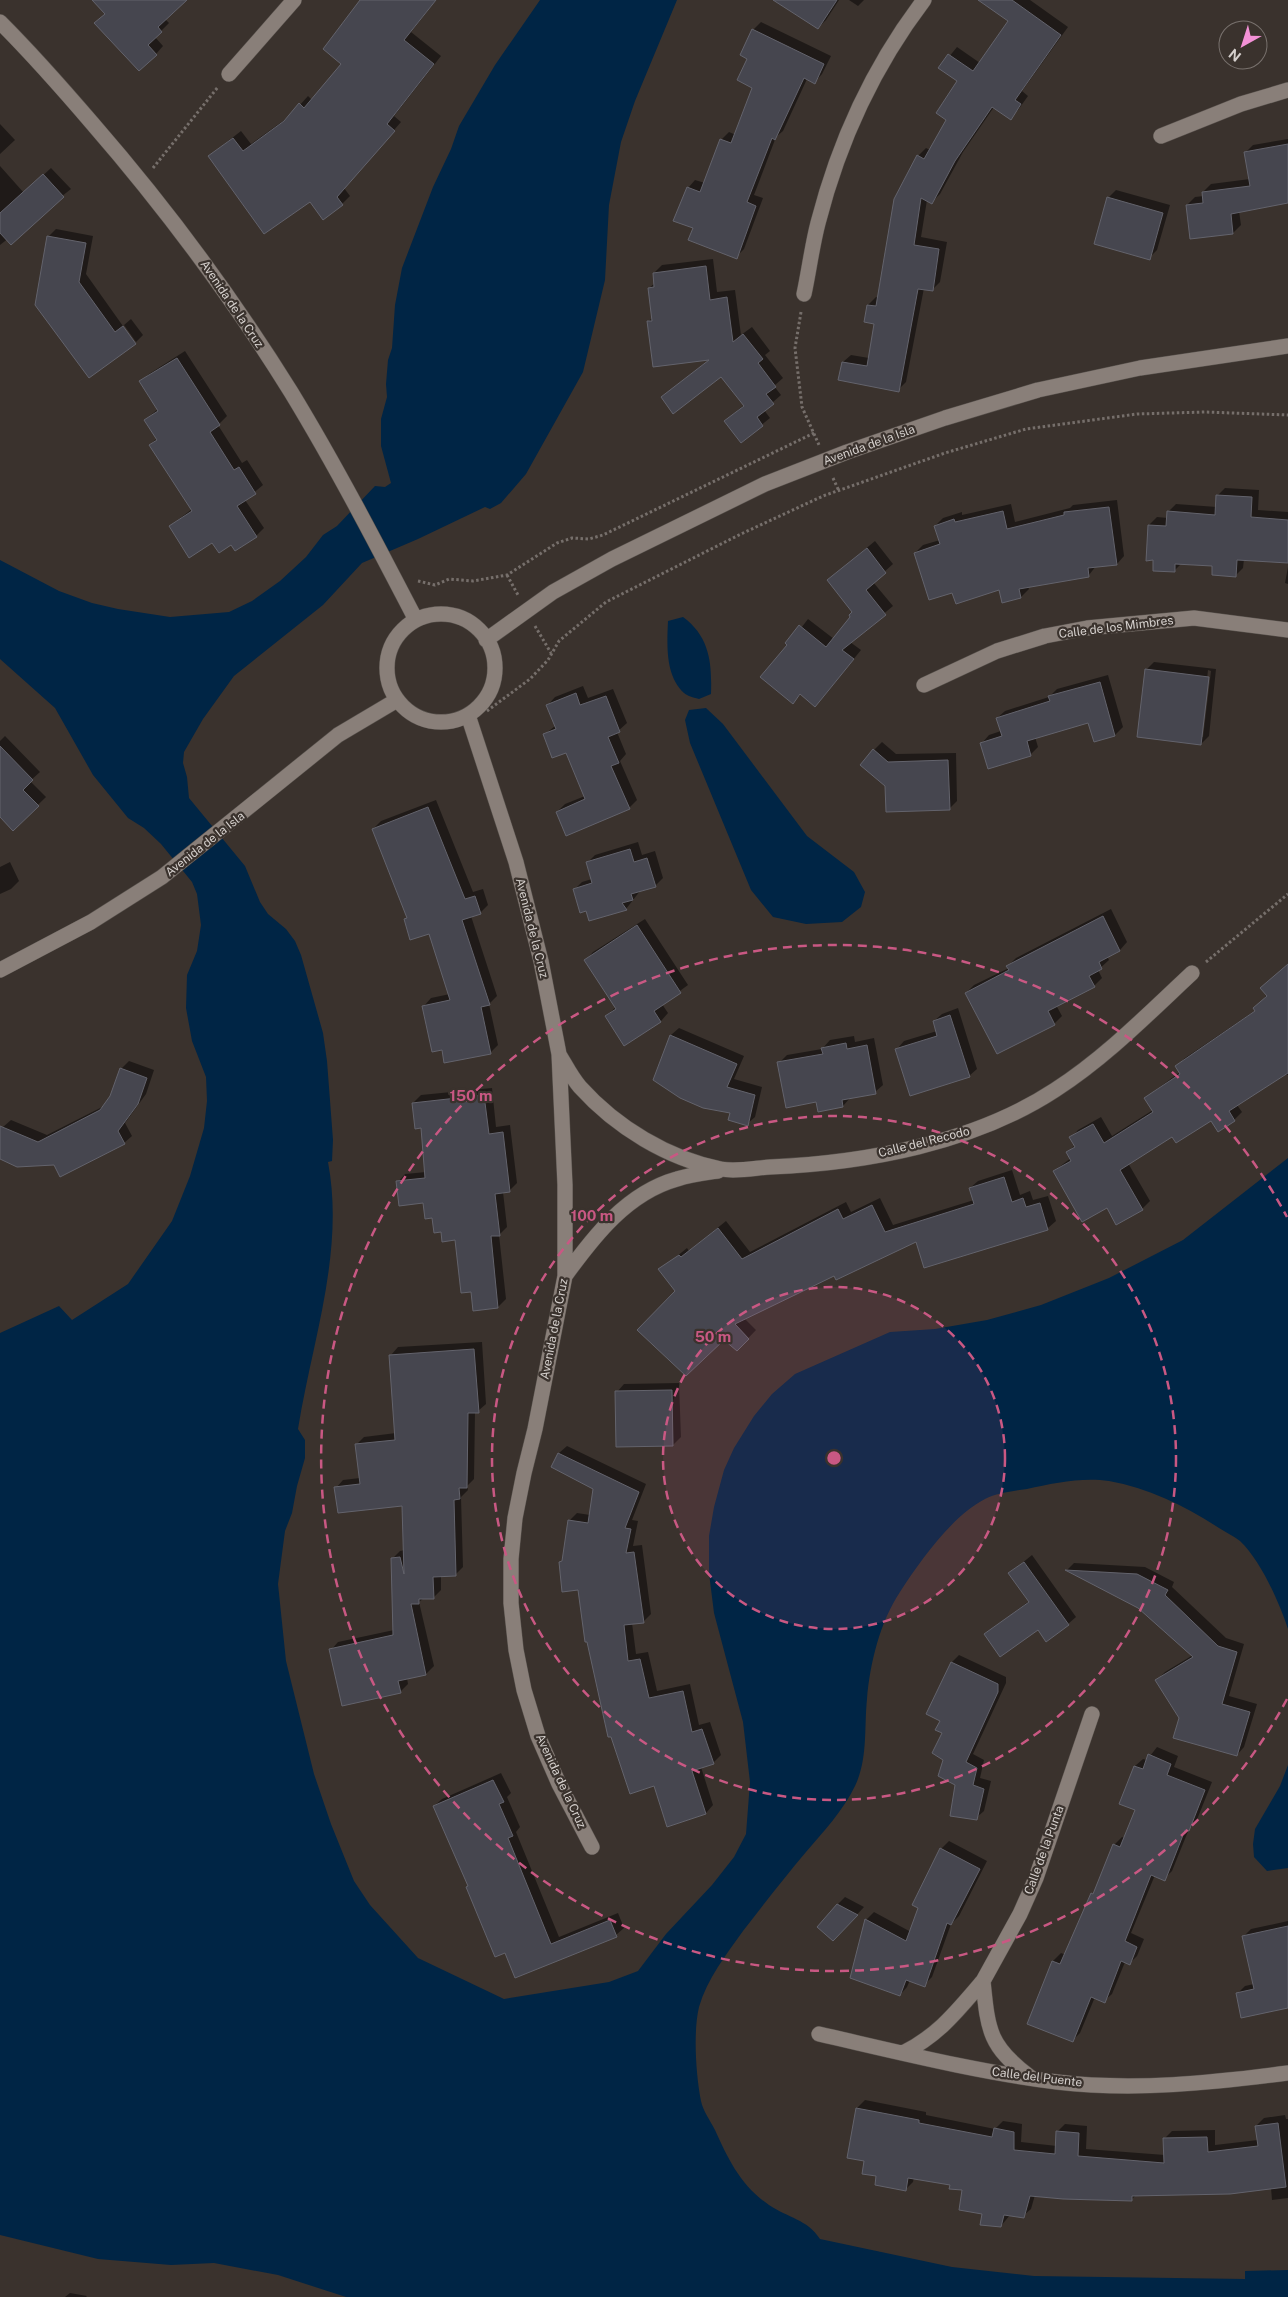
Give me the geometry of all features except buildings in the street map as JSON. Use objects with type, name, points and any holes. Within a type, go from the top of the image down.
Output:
[{"type":"street","points":[[230,74],[294,0]]},
{"type":"street","points":[[804,294],[817,225],[842,146],[859,104],[881,62],[924,0]]},
{"type":"street","name":"Avenida de la Cruz","points":[[0,22],[65,92],[141,182],[230,299],[290,392],[350,494],[416,620]]},
{"type":"street","points":[[1160,136],[1241,104],[1288,90]]},
{"type":"street","name":"Avenida de la Isla","points":[[486,640],[553,592],[612,559],[765,484],[826,461],[946,418],[1038,390],[1140,368],[1288,346]]},
{"type":"street","points":[[431,615],[447,615],[462,619],[476,628],[486,640],[494,660],[493,681],[488,695],[470,720],[438,722],[422,719],[408,711],[397,700],[390,686],[387,671],[388,656],[394,641],[403,629],[416,620],[431,615]]},
{"type":"street","name":"Calle de los Mimbres","points":[[924,685],[997,651],[1045,636],[1087,628],[1194,618],[1288,630]]},
{"type":"street","name":"Avenida de la Isla","points":[[0,970],[91,922],[162,877],[229,825],[338,735],[397,700]]},
{"type":"street","name":"Avenida de la Cruz","points":[[470,720],[516,862],[541,961],[559,1054],[565,1184],[565,1276],[535,1429],[515,1518],[511,1559],[511,1603],[516,1650],[524,1690],[538,1736],[559,1784],[592,1847]]},
{"type":"street","name":"Calle del Recodo","points":[[565,1276],[592,1240],[614,1217],[641,1195],[676,1179],[723,1170],[817,1165],[910,1148],[959,1136],[1007,1117],[1054,1091],[1107,1053],[1192,973]]},
{"type":"street","name":"Calle del Recodo","points":[[559,1054],[578,1086],[602,1110],[623,1126],[690,1161],[723,1170]]},
{"type":"street","name":"Calle de la Punta","points":[[903,2053],[924,2043],[944,2025],[983,1981],[1020,1914],[1036,1878],[1092,1714]]},
{"type":"street","points":[[983,1981],[988,2023],[995,2044],[1012,2063],[1032,2078]]},
{"type":"street","name":"Calle del Puente","points":[[819,2034],[974,2070],[1058,2082],[1134,2085],[1206,2083],[1288,2073]]},
{"type":"path","points":[[141,182],[230,74]]},
{"type":"path","points":[[804,294],[796,348],[802,407],[838,491]]},
{"type":"path","points":[[470,720],[530,679],[548,660],[559,641],[606,602],[741,534],[838,491],[945,453],[1026,429],[1137,414],[1205,412],[1288,415]]},
{"type":"path","points":[[390,570],[435,585],[449,580],[473,581],[507,575],[557,543],[572,538],[589,539],[603,535],[814,433]]},
{"type":"path","points":[[1192,973],[1288,894]]},
{"type":"water","points":[[540,0],[677,0],[635,101],[621,142],[609,205],[605,280],[583,372],[526,474],[501,503],[490,509],[485,507],[362,563],[323,605],[234,676],[203,719],[184,752],[183,763],[187,777],[189,798],[245,866],[260,902],[268,914],[286,929],[295,941],[301,955],[323,1033],[327,1061],[333,1140],[332,1161],[328,1162],[332,1196],[330,1263],[298,1429],[305,1440],[305,1458],[292,1513],[285,1531],[278,1584],[286,1661],[314,1774],[331,1824],[354,1881],[370,1905],[418,1958],[504,1999],[609,1982],[638,1971],[666,1934],[712,1885],[734,1857],[746,1834],[750,1782],[743,1722],[714,1613],[709,1573],[709,1536],[714,1507],[724,1470],[734,1448],[754,1416],[772,1394],[795,1374],[890,1332],[935,1329],[987,1320],[1041,1305],[1109,1278],[1183,1240],[1288,1158],[1288,1629],[1280,1607],[1262,1571],[1248,1549],[1240,1541],[1193,1512],[1152,1493],[1109,1481],[1078,1480],[1000,1494],[985,1499],[973,1507],[961,1516],[938,1540],[917,1567],[893,1604],[873,1657],[867,1699],[864,1755],[855,1786],[839,1813],[766,1901],[718,1968],[702,1997],[699,2007],[696,2054],[702,2105],[736,2171],[759,2198],[809,2227],[820,2239],[952,2267],[1034,2276],[1245,2279],[1245,2271],[1288,2270],[1288,2297],[346,2297],[278,2275],[214,2263],[171,2265],[98,2259],[0,2235],[0,1333],[59,1306],[72,1320],[128,1284],[172,1221],[190,1176],[204,1128],[207,1101],[206,1077],[192,1041],[186,1008],[187,975],[197,951],[201,925],[197,894],[192,882],[161,844],[144,828],[128,818],[93,775],[55,708],[0,659],[0,560],[59,591],[92,603],[118,609],[170,617],[229,612],[252,601],[280,581],[306,557],[323,535],[337,526],[375,486],[385,487],[391,483],[381,446],[381,419],[387,397],[388,360],[392,348],[395,305],[402,268],[459,126],[495,65]]},
{"type":"water","points":[[683,617],[699,633],[708,651],[710,661],[711,694],[699,699],[684,693],[678,686],[673,678],[668,659],[668,621]]},
{"type":"water","points":[[706,708],[723,724],[807,836],[854,872],[865,892],[861,907],[842,922],[806,924],[773,917],[751,890],[690,743],[685,720],[689,710]]},
{"type":"water","points":[[1288,1765],[1288,1868],[1267,1871],[1254,1857],[1255,1829],[1280,1786]]}]
